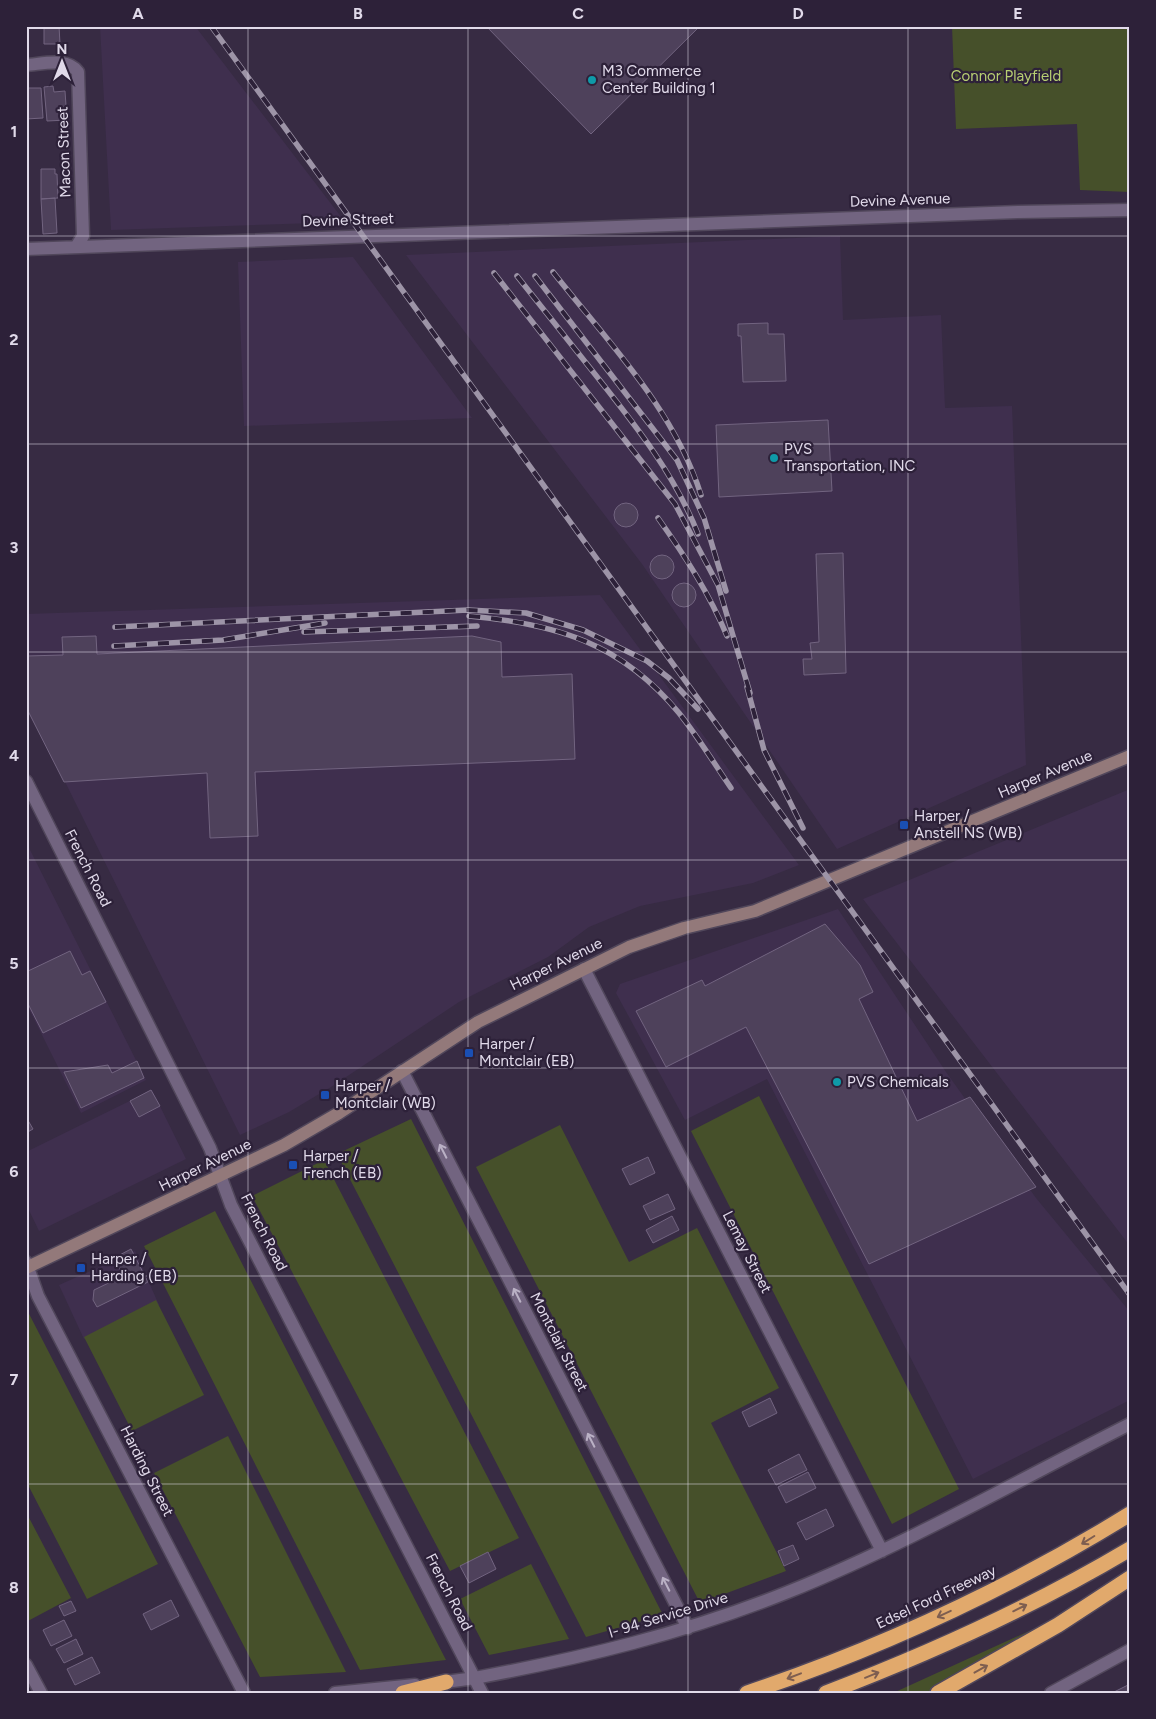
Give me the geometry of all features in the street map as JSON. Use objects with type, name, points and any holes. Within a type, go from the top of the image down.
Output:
[{"type":"highway","name":"Edsel Ford Freeway","points":[[747,1693],[901,1634],[999,1588],[1081,1544],[1130,1514]]},
{"type":"highway","points":[[826,1693],[926,1652],[1018,1609],[1130,1549]]},
{"type":"highway","points":[[938,1693],[1058,1626],[1130,1578]]},
{"type":"highway","points":[[403,1693],[446,1682]]},
{"type":"main road","name":"Harper Avenue","points":[[27,1266],[220,1176],[311,1130],[478,1022],[653,937],[755,911],[1130,756]]},
{"type":"street","name":"Macon Street","points":[[26,65],[64,63],[72,65],[78,72],[83,236],[76,247]]},
{"type":"street","name":"Devine Avenue","points":[[671,226],[1018,212],[1130,210]]},
{"type":"street","name":"Devine Street","points":[[26,249],[671,226]]},
{"type":"street","name":"French Road","points":[[26,781],[210,1148],[231,1205],[482,1693]]},
{"type":"street","name":"Lemay Street","points":[[584,969],[882,1551]]},
{"type":"street","name":"Montclair Street","points":[[402,1071],[688,1628]]},
{"type":"street","name":"Harding Street","points":[[27,1266],[38,1296],[244,1693]]},
{"type":"street","name":"I- 94 Service Drive","points":[[335,1693],[475,1678],[587,1656],[688,1628],[788,1592],[882,1551],[1130,1424]]},
{"type":"street","points":[[1051,1693],[1130,1650]]},
{"type":"street","points":[[26,1665],[41,1693]]},
{"type":"shaded area","points":[[100,26],[195,26],[345,222],[111,230]]},
{"type":"shaded area","points":[[840,236],[843,320],[941,315],[945,408],[1012,406],[1026,765],[837,849],[642,564],[406,255]]},
{"type":"shaded area","points":[[353,257],[472,418],[244,426],[238,262]]},
{"type":"shaded area","points":[[600,595],[799,865],[753,883],[640,906],[589,927],[548,957],[459,1002],[331,1087],[289,1112],[240,1135],[26,703],[26,614]]},
{"type":"shaded area","points":[[1130,789],[1130,1246],[863,899]]},
{"type":"shaded area","points":[[26,842],[146,1080],[81,1113],[26,1003]]},
{"type":"shaded area","name":"PVS Chemicals","points":[[838,909],[946,1072],[1036,1198],[1130,1312],[1130,1400],[973,1479],[767,1079],[685,1120],[616,993],[620,984]]},
{"type":"shaded area","points":[[152,1090],[186,1159],[39,1231],[26,1204],[26,1152]]},
{"type":"shaded area","points":[[135,1251],[159,1305],[84,1339],[59,1285]]},
{"type":"green space","name":"Connor Playfield","points":[[952,26],[1130,26],[1130,192],[1080,190],[1077,124],[956,129]]},
{"type":"green space","points":[[759,1096],[959,1489],[892,1524],[691,1131]]},
{"type":"green space","points":[[411,1119],[663,1615],[586,1637],[337,1154]]},
{"type":"green space","points":[[560,1125],[629,1262],[697,1228],[779,1388],[711,1423],[786,1571],[700,1603],[476,1167]]},
{"type":"green space","points":[[324,1160],[519,1538],[450,1571],[252,1196]]},
{"type":"green space","points":[[215,1211],[446,1660],[360,1670],[144,1246]]},
{"type":"green space","points":[[156,1300],[204,1395],[132,1431],[84,1337]]},
{"type":"green space","points":[[26,1308],[158,1564],[87,1599],[26,1481]]},
{"type":"green space","points":[[228,1436],[346,1672],[260,1677],[154,1473]]},
{"type":"green space","points":[[26,1512],[71,1598],[26,1622]]},
{"type":"green space","points":[[531,1564],[569,1639],[489,1655],[460,1599]]},
{"type":"green space","points":[[1051,1621],[936,1693],[893,1693]]},
{"type":"building","points":[[44,26],[59,26],[60,44],[44,44]]},
{"type":"building","name":"M3 Commerce Center Building 1","points":[[486,26],[700,26],[591,134]]},
{"type":"building","points":[[53,86],[54,92],[65,91],[67,120],[47,121],[44,87]]},
{"type":"building","points":[[26,88],[41,88],[43,118],[26,119]]},
{"type":"building","points":[[41,169],[55,169],[58,198],[41,199]]},
{"type":"building","points":[[55,198],[57,233],[43,234],[41,199]]},
{"type":"building","points":[[768,323],[768,334],[784,334],[786,381],[743,382],[741,336],[738,336],[738,324]]},
{"type":"building","name":"PVS Transportation, INC","points":[[828,420],[832,491],[719,497],[716,425]]},
{"type":"building","points":[[626,503],[635,506],[638,515],[635,524],[626,527],[617,524],[614,515],[617,506]]},
{"type":"building","points":[[843,553],[846,673],[804,675],[803,659],[812,659],[810,643],[819,642],[816,554]]},
{"type":"building","points":[[662,555],[671,558],[674,567],[671,576],[662,579],[653,576],[650,567],[653,558]]},
{"type":"building","points":[[684,583],[693,586],[696,595],[693,604],[684,607],[675,604],[672,595],[675,586]]},
{"type":"building","points":[[96,636],[97,654],[472,636],[501,642],[502,677],[572,674],[575,759],[255,772],[258,836],[210,838],[207,773],[64,782],[26,707],[26,656],[63,655],[62,637]]},
{"type":"building","name":"PVS Chemicals","points":[[825,924],[860,965],[873,992],[859,999],[917,1121],[970,1097],[1036,1187],[869,1264],[746,1027],[666,1067],[636,1011],[702,980],[705,986]]},
{"type":"building","points":[[70,951],[82,975],[90,971],[106,1002],[43,1033],[26,1000],[26,972]]},
{"type":"building","points":[[137,1061],[144,1078],[81,1108],[64,1072],[108,1065],[112,1073]]},
{"type":"building","points":[[151,1090],[160,1106],[139,1117],[130,1101]]},
{"type":"building","points":[[26,1117],[33,1129],[26,1133]]},
{"type":"building","points":[[648,1157],[655,1173],[630,1185],[622,1169]]},
{"type":"building","points":[[668,1194],[675,1209],[650,1220],[643,1206]]},
{"type":"building","points":[[672,1216],[679,1230],[653,1243],[646,1230]]},
{"type":"building","points":[[131,1249],[148,1282],[97,1307],[93,1300],[94,1290],[123,1276],[114,1258]]},
{"type":"building","points":[[770,1398],[777,1413],[749,1427],[742,1412]]},
{"type":"building","points":[[799,1454],[807,1470],[776,1485],[768,1470]]},
{"type":"building","points":[[808,1472],[816,1488],[786,1503],[778,1487]]},
{"type":"building","points":[[826,1509],[834,1526],[806,1540],[797,1523]]},
{"type":"building","points":[[793,1545],[799,1559],[784,1566],[778,1551]]},
{"type":"building","points":[[488,1552],[496,1569],[469,1583],[460,1566]]},
{"type":"building","points":[[171,1600],[179,1616],[151,1630],[143,1614]]},
{"type":"building","points":[[71,1601],[76,1611],[64,1616],[59,1606]]},
{"type":"building","points":[[64,1620],[72,1636],[51,1646],[43,1630]]},
{"type":"building","points":[[76,1639],[83,1654],[64,1663],[56,1649]]},
{"type":"building","points":[[92,1657],[100,1673],[75,1685],[67,1669]]},
{"type":"building","points":[[1130,1684],[1130,1693],[1112,1693]]},
{"type":"railway","points":[[211,26],[1130,1295]]},
{"type":"railway","points":[[553,272],[617,351],[657,405],[689,464],[701,495]]},
{"type":"railway","points":[[494,273],[675,504],[718,585],[750,693]]},
{"type":"railway","points":[[517,276],[654,452],[678,491],[698,534]]},
{"type":"railway","points":[[535,276],[677,460],[704,518],[726,591]]},
{"type":"railway","points":[[658,518],[696,575],[727,636]]},
{"type":"railway","points":[[115,627],[468,610],[526,613],[583,630],[647,661],[669,678],[698,709]]},
{"type":"railway","points":[[469,616],[531,625],[559,632],[585,641],[634,669],[657,689],[679,713],[731,788]]},
{"type":"railway","points":[[114,646],[223,640],[325,623]]},
{"type":"railway","points":[[304,632],[477,626]]},
{"type":"railway","points":[[747,687],[764,750],[803,828]]},
{"type":"place","name":"M3 Commerce Center Building 1","points":[[592,80]]},
{"type":"place","name":"PVS Transportation, INC","points":[[774,458]]},
{"type":"place","name":"Harper / Anstell NS (WB)","points":[[904,825]]},
{"type":"place","name":"Harper / Montclair (EB)","points":[[469,1053]]},
{"type":"place","name":"PVS Chemicals","points":[[837,1082]]},
{"type":"place","name":"Harper / Montclair (WB)","points":[[325,1095]]},
{"type":"place","name":"Harper / French (EB)","points":[[293,1165]]},
{"type":"place","name":"Harper / Harding (EB)","points":[[81,1268]]}]
